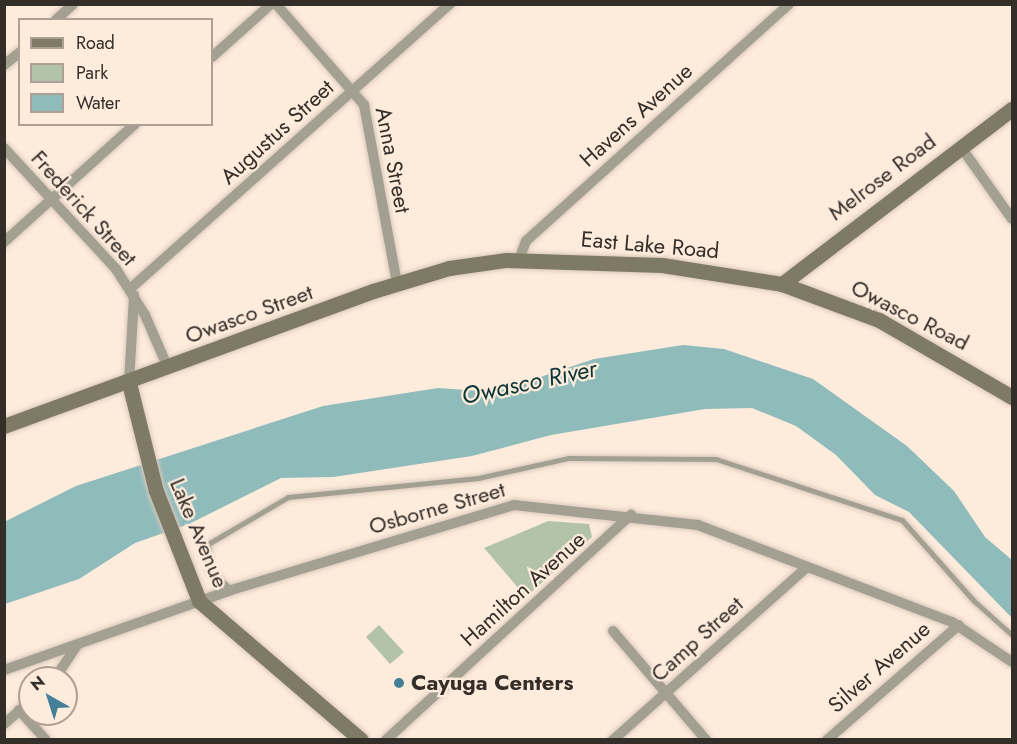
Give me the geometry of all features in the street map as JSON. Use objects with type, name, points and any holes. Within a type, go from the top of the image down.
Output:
[{"type":"main road","name":"Melrose Road","points":[[782,284],[1012,109]]},
{"type":"main road","name":"Owasco Street","points":[[4,426],[129,383],[397,283],[449,268],[516,260]]},
{"type":"main road","name":"East Lake Road","points":[[516,260],[662,265],[782,284]]},
{"type":"main road","name":"Owasco Road","points":[[782,284],[879,320],[1012,397]]},
{"type":"main road","name":"Lake Avenue","points":[[129,383],[142,442],[178,555],[199,601],[362,740]]},
{"type":"street","points":[[58,18],[73,4]]},
{"type":"street","points":[[213,56],[271,4]]},
{"type":"street","name":"Anna Street","points":[[276,4],[354,90],[364,105],[397,283]]},
{"type":"street","name":"Augustus Street","points":[[132,292],[450,4]]},
{"type":"street","name":"Havens Avenue","points":[[516,260],[526,241],[789,4]]},
{"type":"street","points":[[4,65],[18,54]]},
{"type":"street","points":[[4,242],[133,126]]},
{"type":"street","points":[[961,147],[1012,219]]},
{"type":"street","name":"Frederick Street","points":[[4,148],[132,292],[168,368]]},
{"type":"street","name":"Frederick Street","points":[[129,383],[132,292]]},
{"type":"street","name":"Osborne Street","points":[[4,670],[231,590],[491,508],[523,505],[631,515],[698,525],[958,625],[1012,662]]},
{"type":"street","name":"Hamilton Avenue","points":[[386,740],[631,515]]},
{"type":"street","name":"Camp Street","points":[[613,740],[807,567]]},
{"type":"street","name":"Silver Avenue","points":[[826,740],[958,625]]},
{"type":"street","points":[[614,631],[706,740]]},
{"type":"street","points":[[63,666],[78,644]]},
{"type":"street","points":[[4,724],[18,711]]},
{"type":"street","points":[[33,726],[46,740]]},
{"type":"lane","points":[[231,590],[209,570],[208,543],[288,497],[478,477],[568,458],[716,459],[902,520],[974,602],[1012,635]]},
{"type":"green space","points":[[548,521],[589,524],[592,537],[526,597],[484,548]]},
{"type":"green space","points":[[379,625],[404,652],[390,664],[366,637]]},
{"type":"water","name":"Owasco River","points":[[683,345],[724,349],[813,379],[907,446],[954,491],[985,537],[1012,560],[1012,618],[909,512],[875,495],[836,455],[796,426],[752,408],[705,409],[551,435],[472,456],[333,477],[281,478],[189,524],[135,543],[79,579],[5,604],[4,522],[76,486],[323,406],[438,388],[495,392],[594,359]]},
{"type":"place","name":"Cayuga Centers","points":[[399,683]]}]
